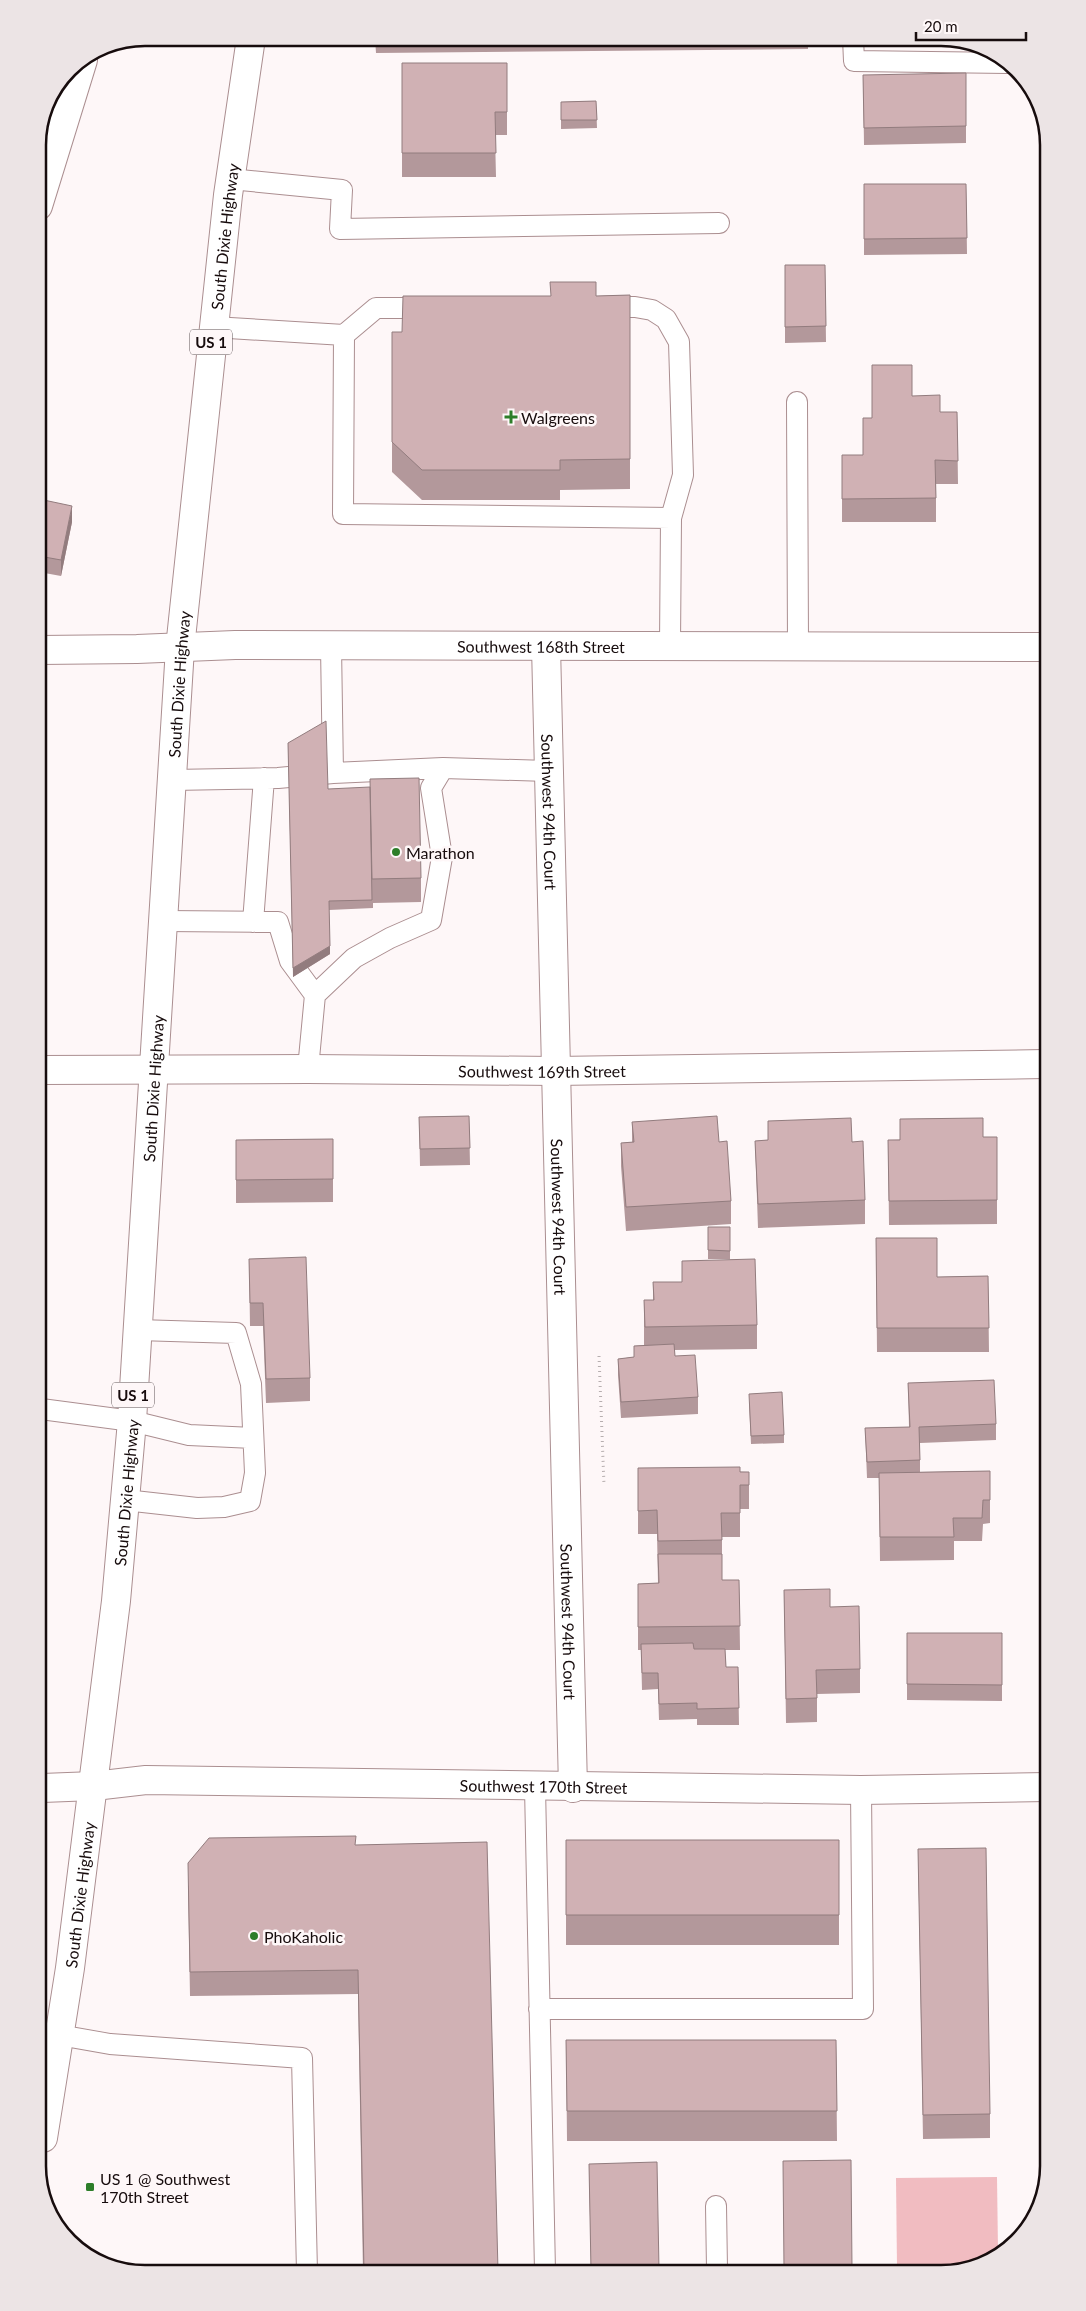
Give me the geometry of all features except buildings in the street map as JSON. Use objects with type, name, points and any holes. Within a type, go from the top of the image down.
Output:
[{"type":"main road","name":"South Dixie Highway","points":[[46,2119],[94,1786],[116,1601],[132,1421],[180,648],[230,179],[250,46]]},
{"type":"main road","points":[[46,161],[78,73]]},
{"type":"main road","name":"Southwest 168th Street","points":[[46,650],[180,648],[234,645],[1040,647]]},
{"type":"main road","name":"Southwest 94th Court","points":[[546,646],[573,1788]]},
{"type":"main road","name":"Southwest 169th Street","points":[[46,1070],[308,1069],[555,1071],[1040,1064]]},
{"type":"main road","name":"Southwest 170th Street","points":[[46,1788],[94,1786],[146,1780],[573,1788],[861,1790],[1040,1788]]},
{"type":"lane","points":[[853,46],[854,61],[994,63]]},
{"type":"lane","points":[[230,179],[342,190],[340,229],[719,223]]},
{"type":"lane","points":[[585,307],[635,307],[652,310],[666,319],[679,342],[683,474],[671,518],[670,645]]},
{"type":"lane","points":[[213,327],[344,335],[376,308],[446,308]]},
{"type":"lane","points":[[344,335],[344,514],[671,518]]},
{"type":"lane","points":[[798,402],[798,646]]},
{"type":"lane","points":[[331,646],[333,773]]},
{"type":"lane","points":[[308,1069],[315,995],[354,958],[390,938],[432,920],[442,857],[431,788],[443,768]]},
{"type":"lane","points":[[172,780],[264,778],[443,768],[548,771]]},
{"type":"lane","points":[[253,922],[264,778]]},
{"type":"lane","points":[[164,921],[278,922],[290,961],[315,995]]},
{"type":"lane","points":[[125,1500],[197,1508],[224,1507],[250,1501],[255,1473],[251,1384],[236,1333],[138,1330]]},
{"type":"lane","points":[[46,1410],[132,1421],[189,1435],[253,1438]]},
{"type":"lane","points":[[535,1787],[545,2265]]},
{"type":"lane","points":[[539,2009],[864,2008],[861,1790]]},
{"type":"lane","points":[[59,2035],[110,2044],[302,2058],[307,2265]]},
{"type":"lane","points":[[716,2206],[717,2265]]},
{"type":"path","points":[[599,1356],[604,1485]]},
{"type":"shaded area","points":[[997,2177],[998,2246],[984,2255],[960,2263],[947,2265],[897,2265],[896,2178]]},
{"type":"place","name":"Walgreens","points":[[511,417]]},
{"type":"place","name":"Marathon","points":[[396,852]]},
{"type":"place","name":"PhoKaholic","points":[[254,1936]]},
{"type":"place","name":"US 1 @ Southwest 170th Street","points":[[90,2187]]}]
